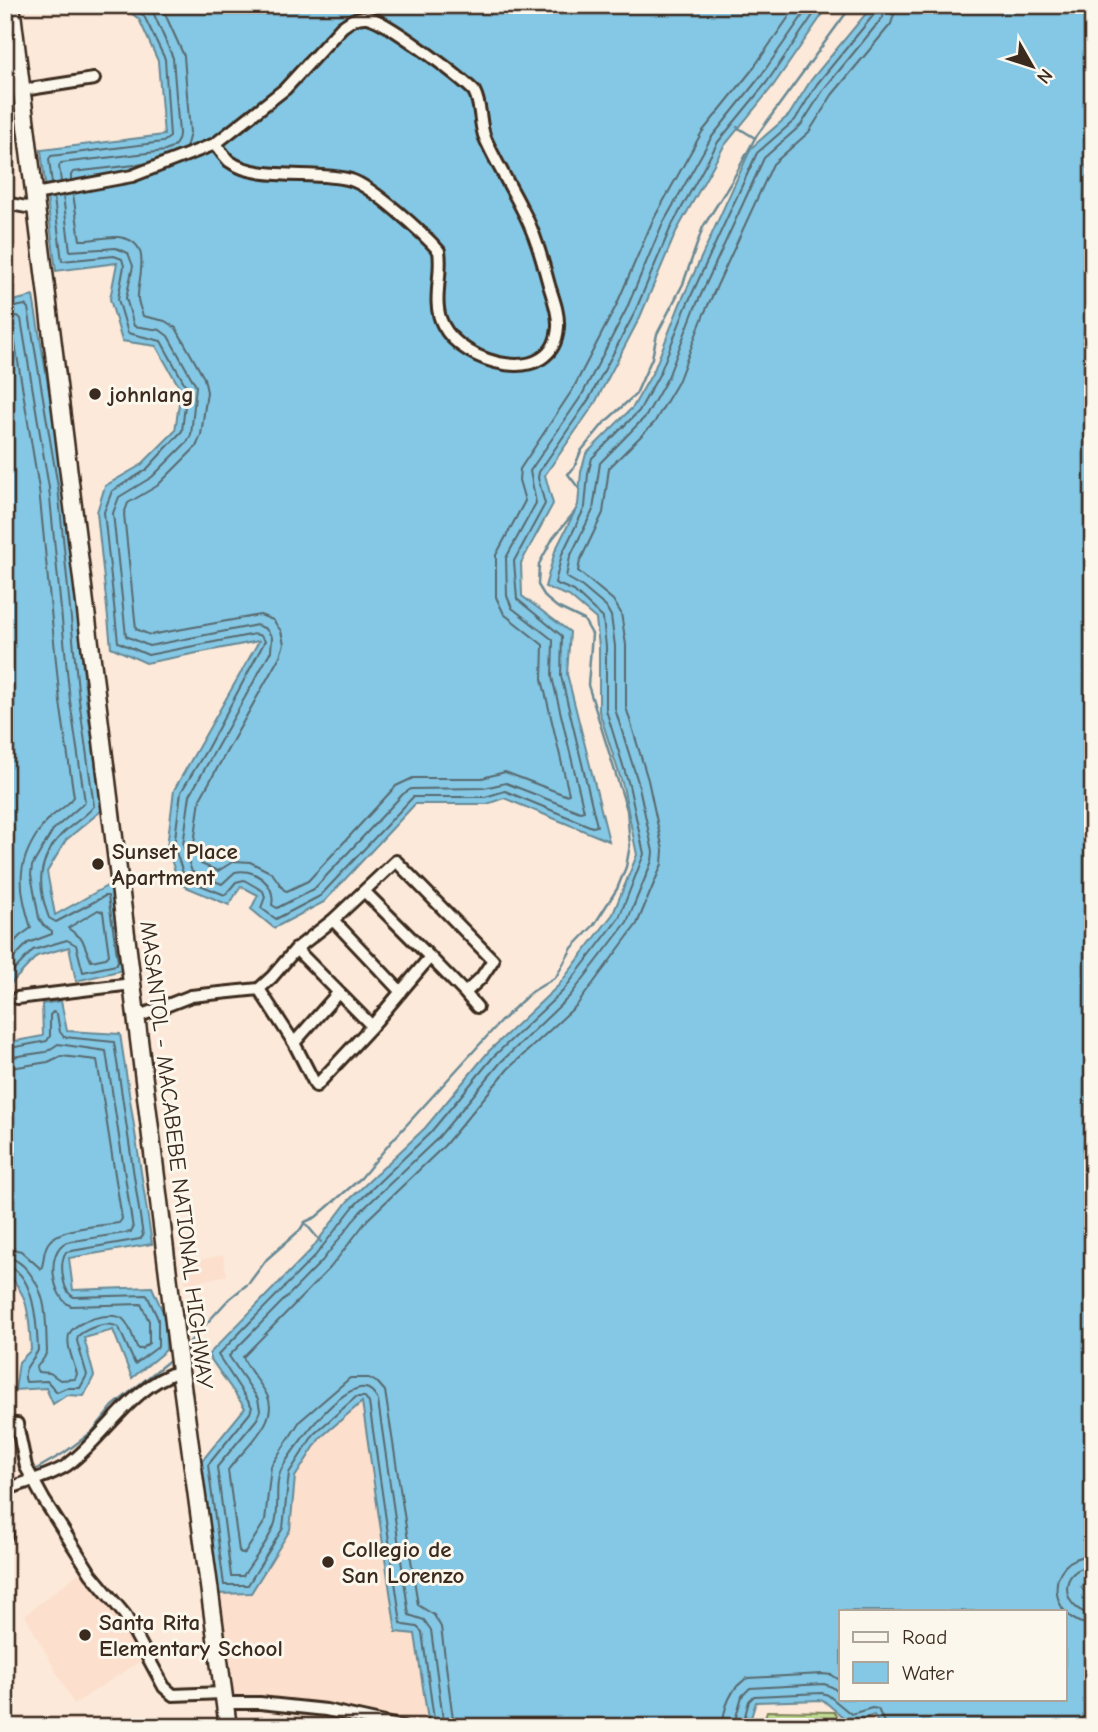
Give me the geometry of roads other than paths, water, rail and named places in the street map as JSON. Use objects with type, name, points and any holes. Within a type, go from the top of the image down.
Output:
[{"type":"main road","name":"MASANTOL - MACABEBE NATIONAL HIGHWAY","points":[[11,5],[180,1368],[228,1727]]},
{"type":"street","points":[[5,203],[36,202],[132,176],[215,144],[285,89],[342,27],[360,17],[379,20],[474,91],[479,104],[483,133],[529,224],[557,315],[556,338],[543,357],[520,365],[484,360],[452,337],[443,325],[439,312],[439,251],[376,194],[353,181],[338,177],[244,169],[227,159],[215,144]]},
{"type":"street","points":[[23,90],[94,79]]},
{"type":"street","points":[[137,1017],[191,996],[259,989],[296,949],[333,920],[396,861],[492,960],[481,978],[465,993]]},
{"type":"street","points":[[364,891],[477,1007]]},
{"type":"street","points":[[333,920],[401,992]]},
{"type":"street","points":[[296,949],[372,1026]]},
{"type":"street","points":[[259,989],[294,1043],[316,1086],[372,1026],[430,957]]},
{"type":"street","points":[[17,998],[132,984]]},
{"type":"street","points":[[294,1043],[338,993]]},
{"type":"street","points":[[5,1490],[30,1474],[67,1465],[146,1389],[180,1368]]},
{"type":"street","points":[[5,1423],[16,1424],[30,1474],[58,1524],[91,1574],[125,1615],[164,1687],[173,1695],[326,1710],[403,1727]]},
{"type":"street","points":[[5,1524],[5,1537]]},
{"type":"water","points":[[120,5],[829,5],[773,86],[724,146],[676,232],[640,317],[595,403],[545,475],[553,504],[521,563],[522,596],[570,632],[567,674],[609,841],[504,798],[487,804],[415,804],[324,902],[274,928],[251,909],[258,895],[241,886],[229,905],[179,884],[167,847],[174,790],[259,641],[146,663],[111,647],[97,512],[105,486],[141,465],[175,431],[181,390],[156,346],[122,341],[110,299],[117,263],[56,271],[41,150],[164,135],[158,61],[139,19]]},
{"type":"water","points":[[873,5],[1093,5],[1093,1580],[1081,1587],[1093,1602],[1093,1727],[880,1727],[874,1715],[850,1723],[823,1700],[756,1702],[748,1727],[429,1727],[415,1634],[396,1632],[362,1402],[320,1438],[295,1477],[290,1530],[251,1593],[218,1594],[201,1462],[245,1408],[208,1355],[310,1251],[348,1201],[425,1128],[489,1051],[558,986],[613,914],[637,855],[623,786],[599,711],[596,619],[569,596],[545,587],[555,551],[578,505],[581,472],[586,454],[633,407],[654,370],[680,304],[751,148],[789,115],[811,80]]},
{"type":"water","points":[[33,296],[65,486],[86,699],[102,810],[66,840],[47,872],[55,915],[114,882],[127,969],[76,981],[69,947],[37,956],[5,990],[5,303]]},
{"type":"water","points":[[61,1001],[67,1031],[120,1034],[152,1244],[69,1258],[73,1290],[152,1287],[165,1317],[166,1350],[132,1378],[113,1330],[84,1338],[94,1376],[84,1396],[67,1395],[53,1404],[46,1388],[15,1390],[19,1362],[31,1350],[27,1307],[19,1289],[5,1271],[5,1043],[43,1036],[42,1004]]},
{"type":"waterway","points":[[580,490],[568,474],[574,468],[581,451],[604,423],[636,394],[652,358],[657,334],[683,284],[703,227],[755,138],[852,5]]},
{"type":"waterway","points":[[737,127],[755,138]]},
{"type":"waterway","points":[[184,1348],[305,1222],[316,1217],[361,1178],[501,1021],[530,993],[556,977],[572,948],[594,925],[617,889],[626,867],[630,845],[627,810],[588,685],[592,634],[584,620],[557,607],[546,598],[538,585],[539,564],[553,538],[577,509]]},
{"type":"waterway","points":[[305,1223],[321,1242]]},
{"type":"waterway","points":[[33,1471],[92,1432],[113,1406],[171,1359]]},
{"type":"place","name":"johnlang","points":[[95,394]]},
{"type":"place","name":"Sunset Place Apartment","points":[[98,864]]},
{"type":"place","name":"Collegio de San Lorenzo","points":[[328,1562]]},
{"type":"place","name":"Santa Rita Elementary School","points":[[85,1635]]}]
